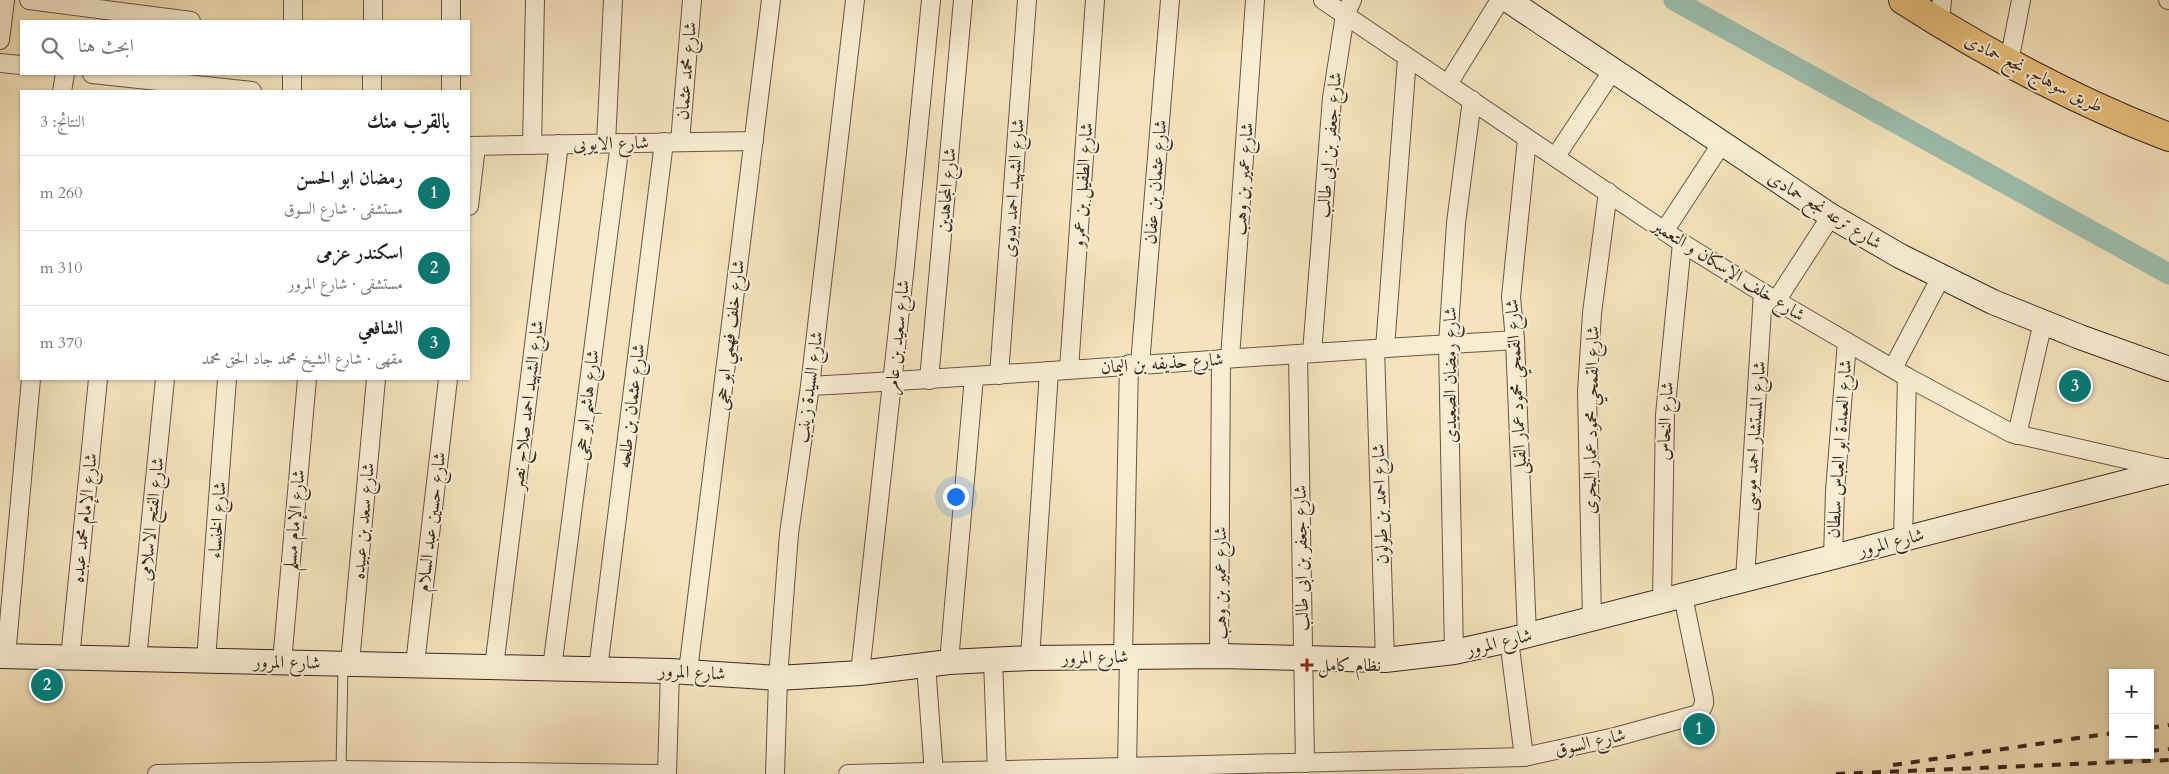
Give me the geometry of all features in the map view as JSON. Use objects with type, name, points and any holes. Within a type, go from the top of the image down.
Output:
[{"type":"main road","name":"طريق سوهاج, نجع حمادى","points":[[1903,0],[1941,12],[2009,62],[2078,97],[2169,137]]},
{"type":"street","points":[[0,40],[6,0]]},
{"type":"street","points":[[29,0],[183,20]]},
{"type":"street","points":[[293,0],[293,20]]},
{"type":"street","points":[[373,0],[373,20]]},
{"type":"street","points":[[451,0],[451,20]]},
{"type":"street","points":[[532,144],[535,0]]},
{"type":"street","name":"شارع هاشم ابو حجى","points":[[552,668],[613,143],[613,0]]},
{"type":"street","name":"شارع محمد عثمان","points":[[672,142],[692,0]]},
{"type":"street","name":"شارع خلف فهمي ابو حجى","points":[[667,774],[679,671],[754,141],[771,0]]},
{"type":"street","name":"شارع السيدة زينب","points":[[774,774],[778,678],[789,534],[810,386],[855,0]]},
{"type":"street","name":"شارع سعيد بن عامر","points":[[860,673],[931,0]]},
{"type":"street","name":"شارع المجاهدين","points":[[928,380],[963,0]]},
{"type":"street","name":"شارع الشهيد احمد بدوى","points":[[998,375],[1027,0]]},
{"type":"street","name":"شارع الطفيل بن عمرو","points":[[1069,369],[1095,0]]},
{"type":"street","name":"شارع عثمان بن عفان","points":[[1127,768],[1126,657],[1134,364],[1170,0]]},
{"type":"street","name":"شارع عمير بن وهب","points":[[1219,656],[1226,358],[1255,0]]},
{"type":"street","name":"شارع خلف الإسكان و التعمير","points":[[1323,0],[1349,7],[1407,58],[1556,156],[1682,243],[1846,342],[2002,430],[2169,470]]},
{"type":"street","points":[[1448,84],[1500,0]]},
{"type":"street","name":"شارع ترعه نجع حمادى","points":[[1508,0],[1831,216],[1892,252],[1941,277],[2043,322],[2169,369]]},
{"type":"street","points":[[2009,62],[2021,0]]},
{"type":"street","name":"شارع جعفر بن ابى طالب","points":[[1305,763],[1303,659],[1305,353],[1332,98],[1349,7]]},
{"type":"street","name":"شارع احمد بن طولون","points":[[1385,660],[1380,348],[1407,58]]},
{"type":"street","points":[[0,63],[20,65]]},
{"type":"street","points":[[1556,156],[1613,70]]},
{"type":"street","points":[[62,90],[65,75]]},
{"type":"street","points":[[96,75],[134,85],[230,90]]},
{"type":"street","points":[[292,75],[292,90]]},
{"type":"street","points":[[372,75],[372,90]]},
{"type":"street","points":[[451,75],[451,90]]},
{"type":"street","name":"شارع رمضان الصعيدى","points":[[1454,652],[1448,344],[1456,223],[1472,100]]},
{"type":"street","name":"شارع القمحي محمود عمار القبلى","points":[[1524,757],[1518,638],[1515,340],[1511,297],[1527,138]]},
{"type":"street","name":"شارع الايوبى","points":[[472,146],[754,141]]},
{"type":"street","name":"شارع عثمان بن طلحه","points":[[598,669],[672,142]]},
{"type":"street","points":[[1665,230],[1722,143]]},
{"type":"street","name":"شارع الشهيد احمد صلاح نصر","points":[[494,667],[559,144]]},
{"type":"street","points":[[470,186],[472,146]]},
{"type":"street","name":"شارع القمحي محمود عمار البحرى","points":[[1592,619],[1587,392],[1592,313],[1608,192]]},
{"type":"street","points":[[1769,297],[1831,216]]},
{"type":"street","name":"شارع النحاس","points":[[1672,598],[1665,415],[1682,243]]},
{"type":"street","points":[[1903,539],[1900,373],[1941,277]]},
{"type":"street","name":"شارع المستشار احمد موسى","points":[[1745,580],[1769,297]]},
{"type":"street","points":[[2017,435],[2043,322]]},
{"type":"street","name":"شارع حذيفه بن اليمان","points":[[810,386],[974,377],[1134,364],[1515,340]]},
{"type":"street","name":"شارع العمدة ابو العباس سلطان","points":[[1833,557],[1836,473],[1846,342]]},
{"type":"street","points":[[1030,658],[1049,371]]},
{"type":"street","points":[[934,773],[938,664],[974,377]]},
{"type":"street","points":[[3,656],[31,380]]},
{"type":"street","name":"شارع الإمام محمد عبده","points":[[70,658],[98,380]]},
{"type":"street","name":"شارع الفتح الاسلامى","points":[[138,659],[164,380]]},
{"type":"street","name":"شارع الخنساء","points":[[206,660],[227,380]]},
{"type":"street","name":"شارع الإمام مسلم","points":[[282,662],[307,380]]},
{"type":"street","name":"شارع سعد بن عبيده","points":[[347,663],[376,380]]},
{"type":"street","name":"شارع حسين عبد السلام","points":[[415,664],[448,380]]},
{"type":"street","name":"شارع المرور","points":[[3,656],[679,671],[778,678],[860,673],[938,664],[1030,658],[1219,656],[1385,660],[1454,652],[1518,638],[2169,470]]},
{"type":"street","name":"شارع السوق","points":[[848,774],[997,772],[1524,757],[1615,738],[1698,714],[1704,704],[1672,598]]},
{"type":"street","points":[[993,660],[997,772]]},
{"type":"street","points":[[157,774],[341,770],[658,774]]},
{"type":"lane","points":[[341,770],[347,663]]},
{"type":"waterway","points":[[1674,0],[2169,274]]},
{"type":"railway","points":[[2154,727],[2169,725]]},
{"type":"railway","points":[[1893,765],[2109,734]]},
{"type":"railway","points":[[2154,751],[2169,749]]},
{"type":"railway","points":[[1836,774],[2169,760]]},
{"type":"place","name":"الشافعي","points":[[2075,386]]},
{"type":"place","name":"نظام كامل","points":[[1307,665]]},
{"type":"place","name":"اسكندر عزمى","points":[[47,685]]},
{"type":"place","name":"رمضان ابو الحسن","points":[[1699,729]]}]
